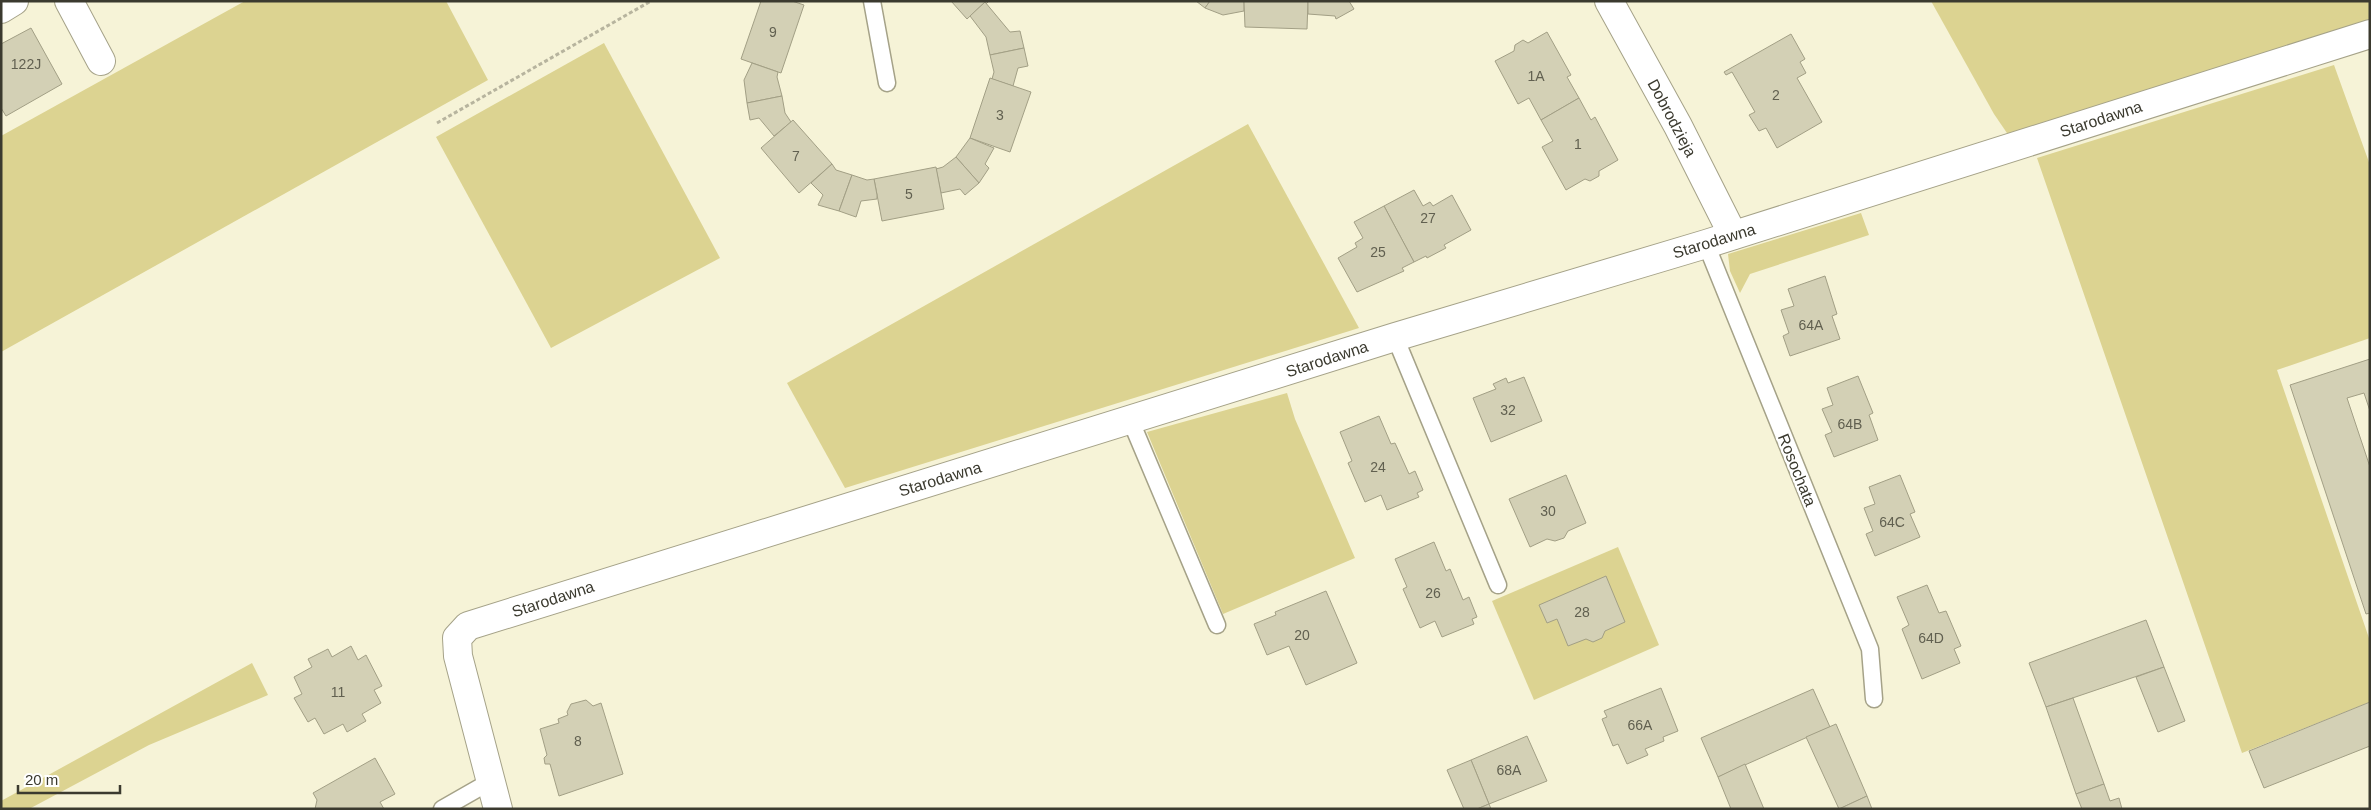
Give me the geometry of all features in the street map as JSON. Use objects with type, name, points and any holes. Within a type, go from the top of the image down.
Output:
[{"type":"street","points":[[1,8],[14,1]]},
{"type":"street","points":[[69,1],[101,62]]},
{"type":"street","name":"Dobrodzieja","points":[[1609,1],[1678,126],[1733,235]]},
{"type":"street","name":"Starodawna","points":[[498,809],[458,656],[457,638],[468,626],[1395,337],[1706,244],[2370,34]]},
{"type":"lane","points":[[872,1],[887,83]]},
{"type":"lane","name":"Rosochata","points":[[1706,244],[1870,649],[1874,699]]},
{"type":"lane","points":[[1395,337],[1498,585]]},
{"type":"lane","points":[[1130,419],[1217,625]]},
{"type":"lane","points":[[442,809],[491,781]]},
{"type":"path","points":[[437,123],[651,1]]},
{"type":"shaded area","points":[[245,1],[446,1],[488,80],[1,352],[1,136]]},
{"type":"shaded area","points":[[1931,1],[2370,1],[2370,23],[2009,136],[1994,114]]},
{"type":"shaded area","points":[[604,43],[720,258],[551,348],[436,137]]},
{"type":"shaded area","points":[[2334,65],[2370,165],[2370,338],[2277,370],[2370,641],[2370,702],[2242,753],[2037,158]]},
{"type":"shaded area","points":[[1248,124],[1359,328],[845,488],[787,383]]},
{"type":"shaded area","points":[[1861,213],[1869,235],[1750,274],[1740,293],[1730,271],[1728,254]]},
{"type":"shaded area","points":[[1287,393],[1295,419],[1355,558],[1223,614],[1147,432]]},
{"type":"shaded area","points":[[1618,547],[1659,645],[1534,700],[1492,601]]},
{"type":"shaded area","points":[[252,663],[268,695],[149,745],[29,809],[1,809],[1,801]]},
{"type":"building","points":[[761,1],[792,1],[804,5],[781,73],[741,59]]},
{"type":"building","points":[[951,1],[989,1],[986,4],[985,2],[967,19]]},
{"type":"building","points":[[1196,1],[1210,1],[1205,8]]},
{"type":"building","points":[[1210,1],[1244,1],[1244,11],[1223,15],[1205,8]]},
{"type":"building","points":[[1244,1],[1308,1],[1307,29],[1245,27]]},
{"type":"building","points":[[1308,1],[1349,1],[1354,9],[1336,19],[1335,16],[1308,14]]},
{"type":"building","points":[[985,2],[1010,32],[1020,31],[1024,48],[990,55],[986,37],[970,16]]},
{"type":"building","points":[[31,28],[62,84],[6,116],[1,108],[1,44]]},
{"type":"building","points":[[1547,32],[1571,75],[1567,77],[1579,98],[1541,120],[1529,98],[1518,104],[1495,61],[1514,51],[1515,45],[1523,40],[1528,43]]},
{"type":"building","points":[[1791,34],[1805,59],[1800,62],[1806,73],[1797,78],[1822,122],[1777,148],[1766,128],[1759,131],[1749,115],[1755,112],[1732,72],[1726,75],[1724,72]]},
{"type":"building","points":[[1024,48],[1028,66],[1018,68],[1013,86],[992,79],[994,72],[990,55]]},
{"type":"building","points":[[752,63],[778,72],[777,77],[782,96],[747,103],[744,80]]},
{"type":"building","points":[[990,78],[1031,92],[1010,152],[970,138]]},
{"type":"building","points":[[782,96],[785,113],[791,122],[774,136],[759,118],[750,120],[747,103]]},
{"type":"building","points":[[1579,98],[1591,120],[1595,117],[1618,160],[1599,171],[1599,176],[1590,181],[1585,179],[1566,190],[1542,147],[1553,141],[1541,120]]},
{"type":"building","points":[[793,120],[832,164],[799,193],[761,148]]},
{"type":"building","points":[[970,138],[994,148],[985,164],[989,168],[979,183],[956,157]]},
{"type":"building","points":[[956,157],[979,183],[965,195],[960,189],[941,193],[936,169],[943,167]]},
{"type":"building","points":[[832,164],[836,170],[852,175],[839,211],[818,205],[823,195],[811,183]]},
{"type":"building","points":[[936,167],[944,209],[882,221],[874,179]]},
{"type":"building","points":[[852,175],[867,180],[874,179],[877,195],[877,199],[861,201],[856,217],[839,211]]},
{"type":"building","points":[[1414,190],[1423,206],[1430,202],[1433,206],[1452,195],[1471,230],[1444,245],[1446,248],[1427,258],[1426,256],[1414,262],[1384,206]]},
{"type":"building","points":[[1384,206],[1414,262],[1402,268],[1404,271],[1357,292],[1338,258],[1357,247],[1355,243],[1363,238],[1354,222]]},
{"type":"building","points":[[1825,276],[1837,314],[1832,316],[1840,339],[1790,356],[1783,336],[1789,333],[1781,310],[1794,306],[1788,289]]},
{"type":"building","points":[[2370,359],[2370,411],[2364,393],[2347,398],[2370,467],[2370,613],[2366,614],[2290,385]]},
{"type":"building","points":[[1858,376],[1873,413],[1869,415],[1878,440],[1834,457],[1825,435],[1832,432],[1822,409],[1833,405],[1827,388]]},
{"type":"building","points":[[1524,377],[1542,421],[1491,442],[1473,398],[1496,389],[1493,384],[1506,378],[1508,383]]},
{"type":"building","points":[[1379,416],[1391,444],[1395,443],[1409,474],[1415,471],[1423,490],[1417,493],[1419,497],[1387,510],[1381,495],[1365,502],[1348,463],[1352,461],[1340,432]]},
{"type":"building","points":[[1566,475],[1586,523],[1568,531],[1564,538],[1555,541],[1547,539],[1530,547],[1509,499]]},
{"type":"building","points":[[1900,475],[1915,512],[1910,514],[1920,537],[1875,556],[1866,534],[1873,531],[1864,508],[1875,504],[1869,487]]},
{"type":"building","points":[[1434,542],[1446,571],[1450,569],[1463,600],[1469,597],[1477,617],[1472,619],[1474,624],[1442,637],[1435,621],[1420,628],[1403,589],[1407,587],[1395,559]]},
{"type":"building","points":[[1606,576],[1625,622],[1605,631],[1602,638],[1593,642],[1586,639],[1568,646],[1557,619],[1547,623],[1539,605]]},
{"type":"building","points":[[1927,585],[1939,613],[1946,611],[1961,646],[1954,649],[1960,663],[1922,679],[1902,629],[1909,625],[1897,597]]},
{"type":"building","points":[[1326,591],[1357,663],[1306,685],[1289,646],[1267,655],[1254,624],[1276,615],[1275,612]]},
{"type":"building","points":[[2146,620],[2164,667],[2046,707],[2029,663]]},
{"type":"building","points":[[351,646],[358,660],[366,655],[382,686],[374,690],[381,703],[362,714],[366,721],[347,732],[343,724],[324,734],[315,718],[308,722],[294,698],[302,694],[294,677],[312,667],[308,659],[328,649],[332,657]]},
{"type":"building","points":[[2164,667],[2185,721],[2158,732],[2136,677]]},
{"type":"building","points":[[1661,688],[1678,731],[1663,737],[1664,741],[1645,749],[1648,755],[1627,764],[1618,744],[1613,746],[1602,719],[1607,717],[1604,711]]},
{"type":"building","points":[[1813,689],[1830,727],[1718,777],[1701,738]]},
{"type":"building","points":[[2073,698],[2104,784],[2076,794],[2046,707]]},
{"type":"building","points":[[586,700],[593,706],[601,703],[623,774],[559,796],[550,764],[545,764],[544,758],[547,755],[540,729],[559,723],[558,719],[568,715],[567,712],[571,704]]},
{"type":"building","points":[[2370,702],[2370,746],[2264,788],[2249,751]]},
{"type":"building","points":[[1836,724],[1867,796],[1839,809],[1806,737]]},
{"type":"building","points":[[1527,736],[1547,781],[1489,804],[1471,760]]},
{"type":"building","points":[[375,758],[395,794],[380,802],[384,809],[315,809],[317,800],[313,793]]},
{"type":"building","points":[[1471,760],[1489,804],[1477,809],[1464,809],[1447,770]]},
{"type":"building","points":[[1745,764],[1764,809],[1731,809],[1718,777]]},
{"type":"building","points":[[2104,784],[2110,801],[2119,798],[2122,809],[2082,809],[2076,794]]},
{"type":"building","points":[[1867,796],[1872,809],[1839,809]]},
{"type":"building","points":[[1489,804],[1491,809],[1477,809]]}]
